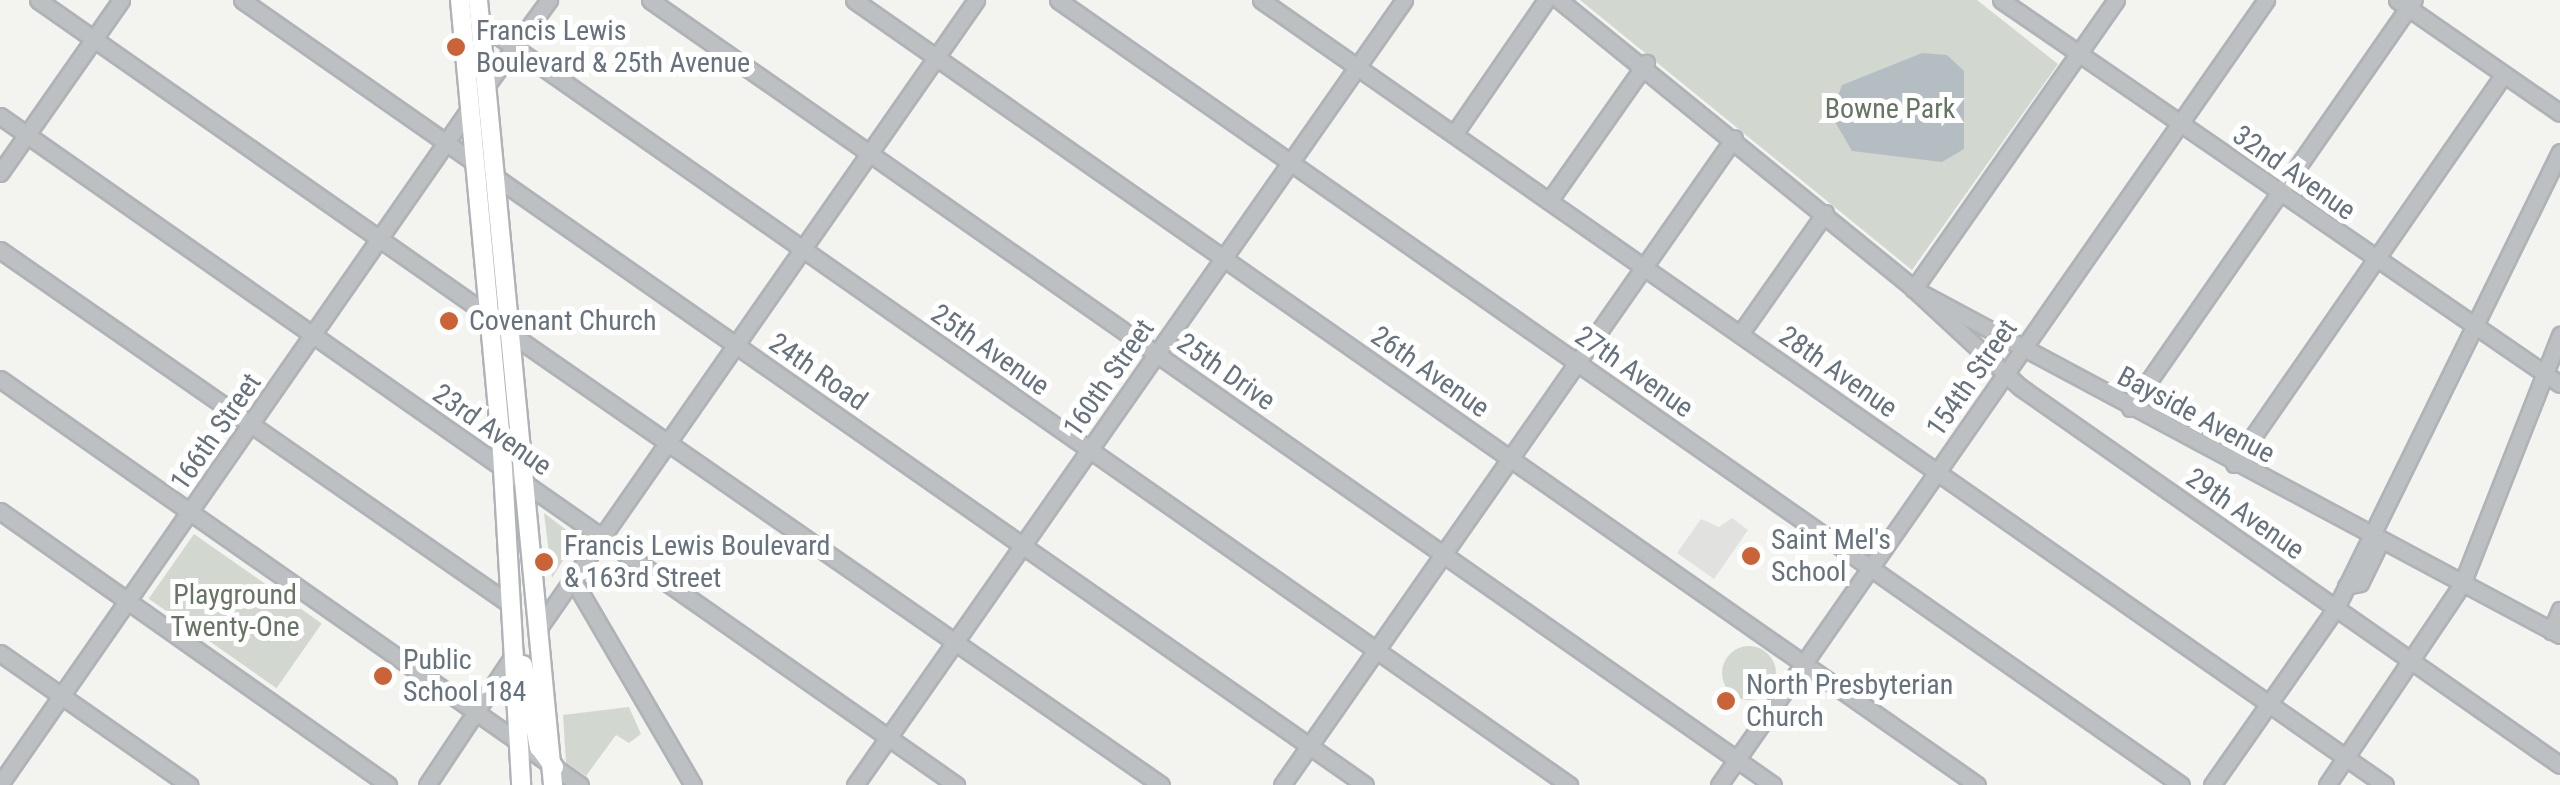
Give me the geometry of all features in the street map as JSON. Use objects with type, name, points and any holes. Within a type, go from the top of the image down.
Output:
[{"type":"main road","points":[[462,3],[482,24],[493,177],[554,776]]},
{"type":"main road","points":[[462,3],[473,162],[504,469],[524,746],[521,785]]},
{"type":"main road","points":[[515,653],[526,670],[539,747],[554,776]]},
{"type":"street","points":[[38,0],[487,314]]},
{"type":"street","points":[[0,172],[121,0]]},
{"type":"street","name":"24th Road","points":[[242,0],[1365,785]]},
{"type":"street","points":[[486,86],[550,0]]},
{"type":"street","name":"25th Drive","points":[[650,0],[1773,785]]},
{"type":"street","name":"26th Avenue","points":[[854,0],[1977,785]]},
{"type":"street","points":[[540,626],[976,0]]},
{"type":"street","name":"27th Avenue","points":[[1058,0],[2181,785]]},
{"type":"street","name":"28th Avenue","points":[[1261,0],[2385,785]]},
{"type":"street","name":"160th Street","points":[[855,785],[1404,0]]},
{"type":"street","points":[[1454,134],[1546,0]]},
{"type":"street","points":[[1559,0],[1646,63],[1825,213],[1740,334]]},
{"type":"street","name":"32nd Avenue","points":[[2002,0],[2471,328],[2560,384]]},
{"type":"street","points":[[1914,289],[2116,0]]},
{"type":"street","name":"154th Street","points":[[1719,785],[2266,0]]},
{"type":"street","points":[[2130,408],[2407,3],[2560,113]]},
{"type":"street","name":"25th Avenue","points":[[482,24],[1569,785]]},
{"type":"street","points":[[1549,201],[1646,63]]},
{"type":"street","points":[[2234,464],[2504,74]]},
{"type":"street","name":"166th Street","points":[[0,784],[470,108]]},
{"type":"street","name":"23rd Avenue","points":[[0,116],[956,785]]},
{"type":"street","points":[[1282,785],[1734,138]]},
{"type":"street","points":[[2212,785],[2336,608],[2346,586],[2360,583],[2375,540],[2471,328],[2560,152]]},
{"type":"street","name":"Bayside Avenue","points":[[1825,213],[1914,289],[2375,540],[2555,633]]},
{"type":"street","points":[[0,250],[511,605]]},
{"type":"street","name":"29th Avenue","points":[[1914,289],[2006,374],[2560,765]]},
{"type":"street","points":[[511,334],[1161,785]]},
{"type":"street","points":[[2327,785],[2462,584],[2560,335]]},
{"type":"street","points":[[0,380],[524,746],[554,776],[580,785]]},
{"type":"street","points":[[0,511],[388,785]]},
{"type":"street","points":[[572,578],[693,785]]},
{"type":"street","points":[[2555,633],[2560,610]]},
{"type":"street","points":[[0,653],[189,785]]},
{"type":"street","points":[[427,785],[515,653]]},
{"type":"shaded area","points":[[1922,53],[1947,55],[1964,71],[1964,149],[1942,162],[1852,151],[1831,115],[1842,85]]},
{"type":"shaded area","points":[[1732,518],[1748,530],[1714,579],[1677,553],[1701,519],[1719,527]]},
{"type":"green space","name":"Bowne Park","points":[[1580,0],[1977,0],[2058,64],[1912,270]]},
{"type":"green space","points":[[544,513],[577,538],[552,578]]},
{"type":"green space","name":"Playground Twenty-One","points":[[194,534],[322,623],[276,688],[149,599]]},
{"type":"green space","points":[[1749,646],[1768,654],[1776,673],[1768,692],[1749,700],[1730,692],[1722,673],[1730,654]]},
{"type":"green space","points":[[629,707],[641,734],[629,743],[616,735],[586,776],[566,763],[563,715]]},
{"type":"place","name":"Francis Lewis Boulevard & 25th Avenue","points":[[456,47]]},
{"type":"place","name":"Covenant Church","points":[[449,321]]},
{"type":"place","name":"Saint Mel's School","points":[[1751,556]]},
{"type":"place","name":"Francis Lewis Boulevard & 163rd Street","points":[[544,562]]},
{"type":"place","name":"Public School 184","points":[[383,676]]},
{"type":"place","name":"North Presbyterian Church","points":[[1726,701]]}]
